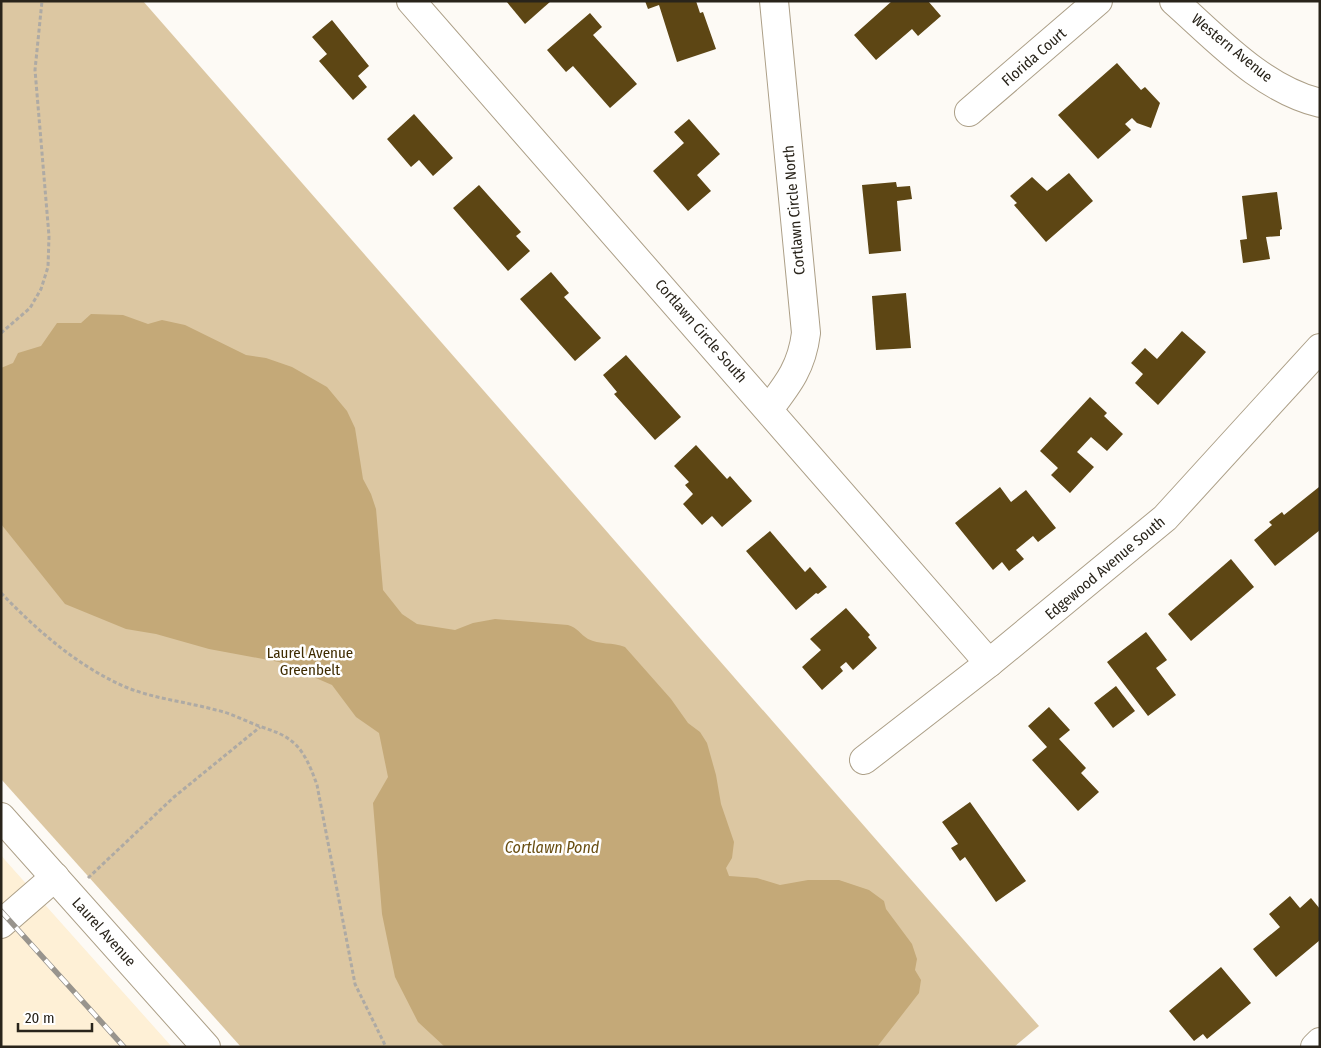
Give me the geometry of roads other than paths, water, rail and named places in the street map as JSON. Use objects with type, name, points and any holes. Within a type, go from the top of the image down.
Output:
[{"type":"street","name":"Cortlawn Circle South","points":[[411,1],[769,408],[989,663]]},
{"type":"street","name":"Cortlawn Circle North","points":[[769,408],[792,379],[803,352],[806,333],[774,1]]},
{"type":"street","name":"Florida Court","points":[[969,112],[1098,1]]},
{"type":"street","name":"Western Avenue","points":[[1174,1],[1238,58],[1266,78],[1320,103]]},
{"type":"street","name":"Edgewood Avenue South","points":[[864,760],[989,663],[1165,518],[1320,348]]},
{"type":"street","name":"Laurel Avenue","points":[[1,817],[206,1047]]},
{"type":"street","points":[[1,924],[54,877]]},
{"type":"street","points":[[1314,1047],[1320,1042]]},
{"type":"water","name":"Cortlawn Pond","points":[[91,314],[123,315],[148,324],[162,320],[185,325],[246,355],[266,358],[292,367],[327,387],[347,411],[355,428],[363,479],[376,509],[383,590],[402,614],[417,624],[455,630],[473,623],[495,619],[568,625],[592,641],[625,647],[671,699],[688,723],[700,732],[707,743],[716,775],[721,804],[734,842],[732,858],[726,868],[729,876],[757,878],[780,885],[808,880],[839,880],[869,890],[884,901],[886,909],[912,944],[917,959],[915,970],[921,980],[919,993],[877,1047],[445,1047],[418,1022],[395,977],[382,914],[373,803],[388,777],[379,733],[356,717],[332,685],[279,662],[209,649],[156,634],[126,629],[65,604],[1,524],[1,368],[13,363],[18,353],[41,346],[57,323],[81,323]]},
{"type":"railway","points":[[1,911],[124,1047]]},
{"type":"park label","name":"Laurel Avenue Greenbelt","points":[[310,662]]}]
